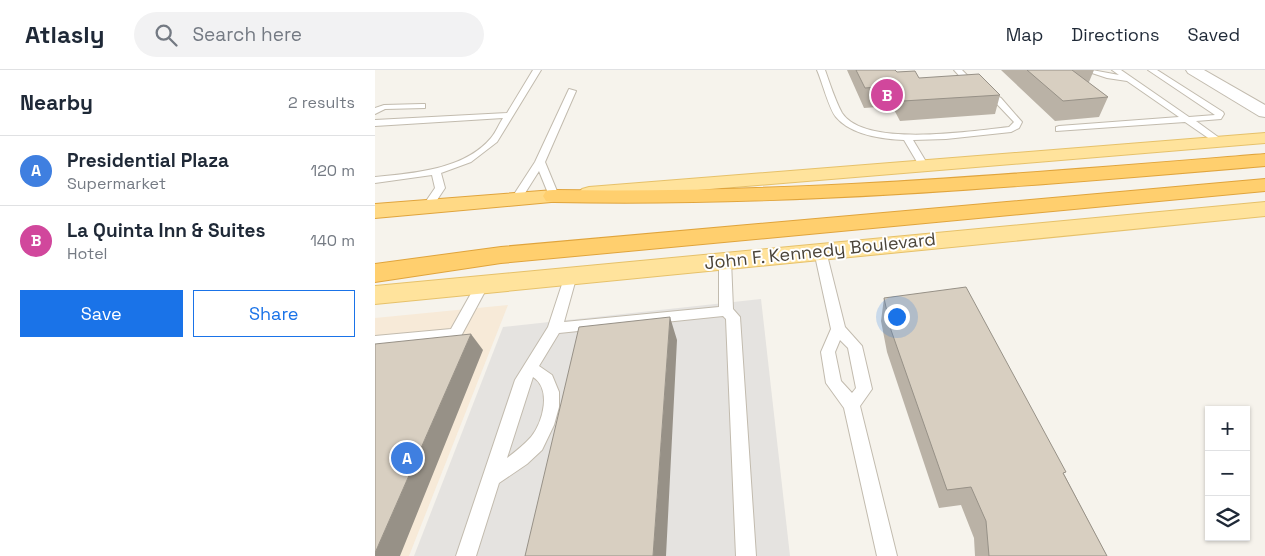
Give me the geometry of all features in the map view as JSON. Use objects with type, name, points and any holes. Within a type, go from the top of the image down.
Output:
[{"type":"highway","points":[[375,211],[554,196],[707,197],[943,186],[1265,160]]},
{"type":"highway","points":[[375,274],[501,255],[1265,185]]},
{"type":"main road","points":[[554,196],[1265,138]]},
{"type":"main road","name":"John F. Kennedy Boulevard","points":[[375,295],[1265,209]]},
{"type":"street","points":[[1193,70],[1265,112]]},
{"type":"lane","points":[[375,180],[436,173],[469,159],[485,149],[494,140],[537,70]]},
{"type":"lane","points":[[821,70],[839,115],[848,125],[878,135],[907,138],[1011,129],[1016,126],[1018,122],[998,100],[975,88],[959,70]]},
{"type":"lane","points":[[1116,70],[1220,142]]},
{"type":"lane","points":[[1059,129],[1219,117],[1220,114],[1152,70]]},
{"type":"lane","points":[[1095,71],[1107,76],[1130,80]]},
{"type":"lane","points":[[516,199],[540,162],[572,91]]},
{"type":"lane","points":[[375,111],[384,107],[422,106]]},
{"type":"lane","points":[[375,123],[509,115]]},
{"type":"lane","points":[[907,138],[923,165]]},
{"type":"lane","points":[[540,162],[554,196]]},
{"type":"lane","points":[[427,207],[440,188],[436,173]]},
{"type":"lane","points":[[820,251],[839,329],[855,346],[864,389],[852,405]]},
{"type":"lane","points":[[725,260],[726,310],[733,318],[746,556]]},
{"type":"lane","points":[[466,556],[523,380],[555,328],[571,275]]},
{"type":"lane","points":[[375,342],[455,334],[483,284]]},
{"type":"lane","points":[[555,328],[726,310]]},
{"type":"lane","points":[[839,329],[828,352],[834,384],[852,405],[887,556]]},
{"type":"lane","points":[[492,477],[521,459],[537,443],[544,430],[552,398],[551,386],[543,375],[530,369]]},
{"type":"shaded area","points":[[761,299],[790,556],[414,556],[503,327]]},
{"type":"shaded area","points":[[508,305],[409,556],[375,556],[375,318]]},
{"type":"building","points":[[856,70],[915,71],[919,78],[979,74],[1000,95],[903,101],[894,86],[865,88]]},
{"type":"building","points":[[1027,70],[1072,70],[1108,97],[1063,101]]},
{"type":"building","points":[[966,287],[1066,472],[1063,473],[1107,556],[989,556],[986,521],[971,487],[947,490],[891,330],[884,298]]},
{"type":"building","points":[[670,317],[653,556],[525,556],[579,327]]},
{"type":"building","points":[[471,334],[375,553],[375,344]]},
{"type":"place","name":"La Quinta Inn & Suites","points":[[887,95]]},
{"type":"place","name":"Presidential Plaza","points":[[407,458]]}]
